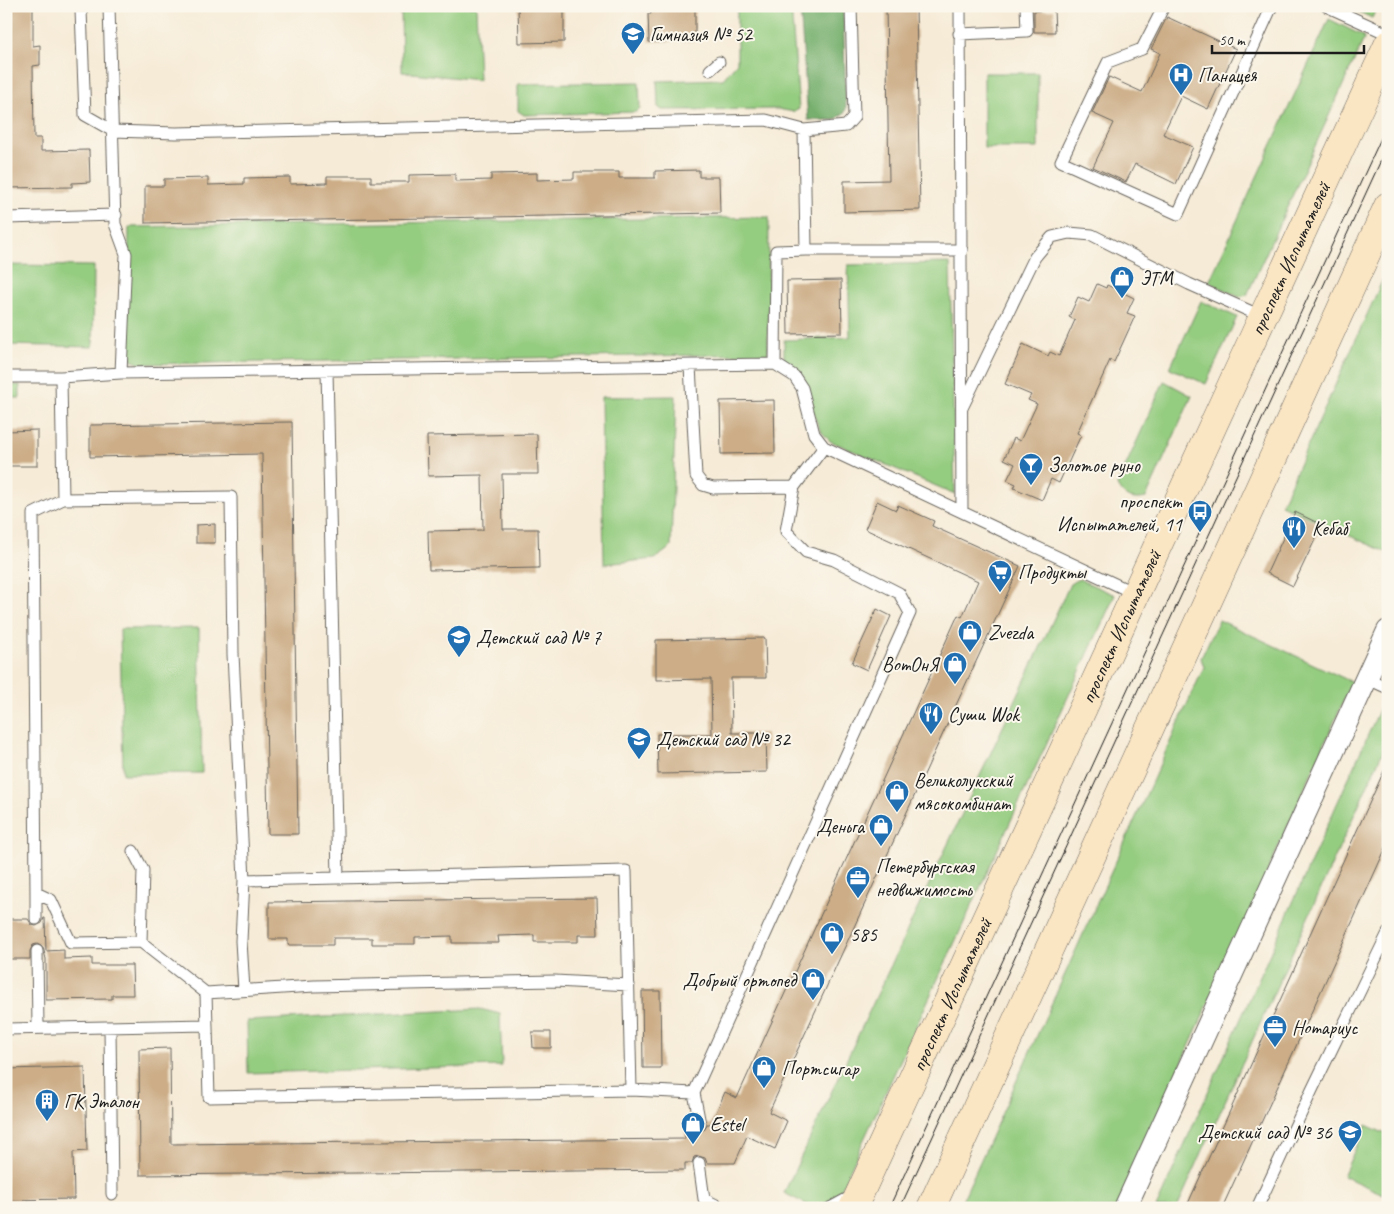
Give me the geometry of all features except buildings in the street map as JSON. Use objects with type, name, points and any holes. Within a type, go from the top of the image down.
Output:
[{"type":"main road","name":"проспект Испытателей","points":[[857,1200],[1388,44]]},
{"type":"main road","points":[[931,1208],[1388,206]]},
{"type":"street","points":[[1125,1208],[1388,631]]},
{"type":"lane","points":[[84,6],[81,10],[84,115],[114,131],[176,134],[766,120],[804,130],[846,126],[854,117],[851,6]]},
{"type":"lane","points":[[109,6],[116,224],[126,254],[121,373]]},
{"type":"lane","points":[[960,6],[962,511]]},
{"type":"lane","points":[[959,34],[1027,31],[1026,6]]},
{"type":"lane","points":[[1164,6],[1142,49],[1108,62],[1060,161],[1178,214],[1272,6]]},
{"type":"lane","points":[[1326,6],[1388,34]]},
{"type":"lane","points":[[804,130],[806,250]]},
{"type":"lane","points":[[6,218],[116,215]]},
{"type":"lane","points":[[961,410],[1035,257],[1052,237],[1069,233],[1092,236],[1189,284],[1263,317]]},
{"type":"lane","points":[[775,364],[776,250],[962,250]]},
{"type":"lane","points":[[6,377],[61,377],[121,373],[775,364],[794,376],[802,388],[814,434],[824,447],[1136,594]]},
{"type":"lane","points":[[690,366],[696,476],[703,485],[713,488],[794,487]]},
{"type":"lane","points":[[327,370],[338,878]]},
{"type":"lane","points":[[61,377],[63,499]]},
{"type":"lane","points":[[700,1124],[694,1093],[910,613],[899,593],[834,560],[806,552],[786,531],[794,487],[824,447]]},
{"type":"lane","points":[[36,919],[33,514],[63,499],[231,497],[233,654],[244,880],[241,941],[244,990]]},
{"type":"lane","points":[[1366,678],[1388,688]]},
{"type":"lane","points":[[133,851],[143,870],[141,942]]},
{"type":"lane","points":[[244,880],[626,871],[631,1090]]},
{"type":"lane","points":[[36,893],[51,900],[71,943],[141,942],[206,993],[314,986],[556,981],[629,985]]},
{"type":"lane","points":[[1256,1208],[1388,933]]},
{"type":"lane","points":[[37,951],[38,1028]]},
{"type":"lane","points":[[206,993],[209,1097],[631,1090],[694,1093]]},
{"type":"lane","points":[[6,1029],[207,1025]]},
{"type":"lane","points":[[110,1027],[112,1194]]},
{"type":"lane","points":[[700,1163],[704,1199],[722,1208]]},
{"type":"lane","points":[[830,1208],[857,1200]]},
{"type":"green space","points":[[401,6],[476,6],[479,80],[402,72]]},
{"type":"green space","points":[[737,6],[791,6],[799,109],[794,112],[778,109],[662,110],[658,107],[657,81],[723,79],[737,63]]},
{"type":"green space","points":[[800,6],[843,6],[846,108],[845,112],[835,120],[808,120]]},
{"type":"green space","points":[[1347,6],[1378,6],[1372,18]]},
{"type":"green space","points":[[1329,19],[1363,36],[1364,39],[1247,295],[1239,297],[1209,282]]},
{"type":"green space","points":[[984,73],[1038,73],[1038,148],[984,148]]},
{"type":"green space","points":[[639,82],[640,108],[636,112],[524,115],[518,111],[518,84]]},
{"type":"green space","points":[[769,217],[768,354],[140,364],[132,360],[127,352],[129,227]]},
{"type":"green space","points":[[950,263],[955,494],[830,441],[820,430],[802,374],[784,361],[784,340],[850,337],[848,265]]},
{"type":"green space","points":[[6,265],[94,266],[93,347],[6,345]]},
{"type":"green space","points":[[1388,268],[1388,553],[1281,505]]},
{"type":"green space","points":[[1201,301],[1237,317],[1206,384],[1170,368]]},
{"type":"green space","points":[[1164,381],[1192,396],[1146,498],[1129,498],[1122,493],[1117,485]]},
{"type":"green space","points":[[6,385],[20,385],[20,398],[6,398]]},
{"type":"green space","points":[[676,396],[671,547],[655,559],[604,564],[601,397]]},
{"type":"green space","points":[[1079,579],[1115,595],[836,1200],[822,1208],[807,1208],[808,1205],[784,1193],[1070,584]]},
{"type":"green space","points":[[1219,620],[1352,682],[1117,1208],[959,1208],[1204,667],[1201,658]]},
{"type":"green space","points":[[199,628],[202,773],[123,774],[120,629]]},
{"type":"green space","points":[[1384,699],[1388,701],[1388,740],[1177,1208],[1156,1208]]},
{"type":"green space","points":[[480,1009],[500,1014],[502,1066],[248,1073],[247,1021]]},
{"type":"green space","points":[[1366,1125],[1388,1135],[1388,1183],[1383,1194],[1343,1176]]},
{"type":"tram line","points":[[889,1208],[1388,123]]},
{"type":"tram line","points":[[900,1208],[1388,145]]},
{"type":"place","name":"Гимназия № 52","points":[[633,55]]},
{"type":"place","name":"Панацея","points":[[1181,96]]},
{"type":"place","name":"ЭТМ","points":[[1122,299]]},
{"type":"place","name":"Золотое руно","points":[[1031,486]]},
{"type":"place","name":"проспект Испытателей, 11","points":[[1200,533]]},
{"type":"place","name":"Кебаб","points":[[1294,549]]},
{"type":"place","name":"Продукты","points":[[1000,593]]},
{"type":"place","name":"Zvezda","points":[[970,653]]},
{"type":"place","name":"Детский сад № 7","points":[[459,658]]},
{"type":"place","name":"ВотОнЯ","points":[[955,685]]},
{"type":"place","name":"Суши Wok","points":[[931,735]]},
{"type":"place","name":"Детский сад № 32","points":[[639,760]]},
{"type":"place","name":"Великолукский мясокомбинат","points":[[897,813]]},
{"type":"place","name":"Деньга","points":[[881,847]]},
{"type":"place","name":"Петербургская недвижимость","points":[[858,899]]},
{"type":"place","name":"585","points":[[832,955]]},
{"type":"place","name":"Добрый ортопед","points":[[813,1001]]},
{"type":"place","name":"Нотариус","points":[[1275,1048]]},
{"type":"place","name":"Портсигар","points":[[764,1089]]},
{"type":"place","name":"ГК Эталон","points":[[47,1122]]},
{"type":"place","name":"Estel","points":[[693,1145]]},
{"type":"place","name":"Детский сад № 36","points":[[1350,1153]]}]
